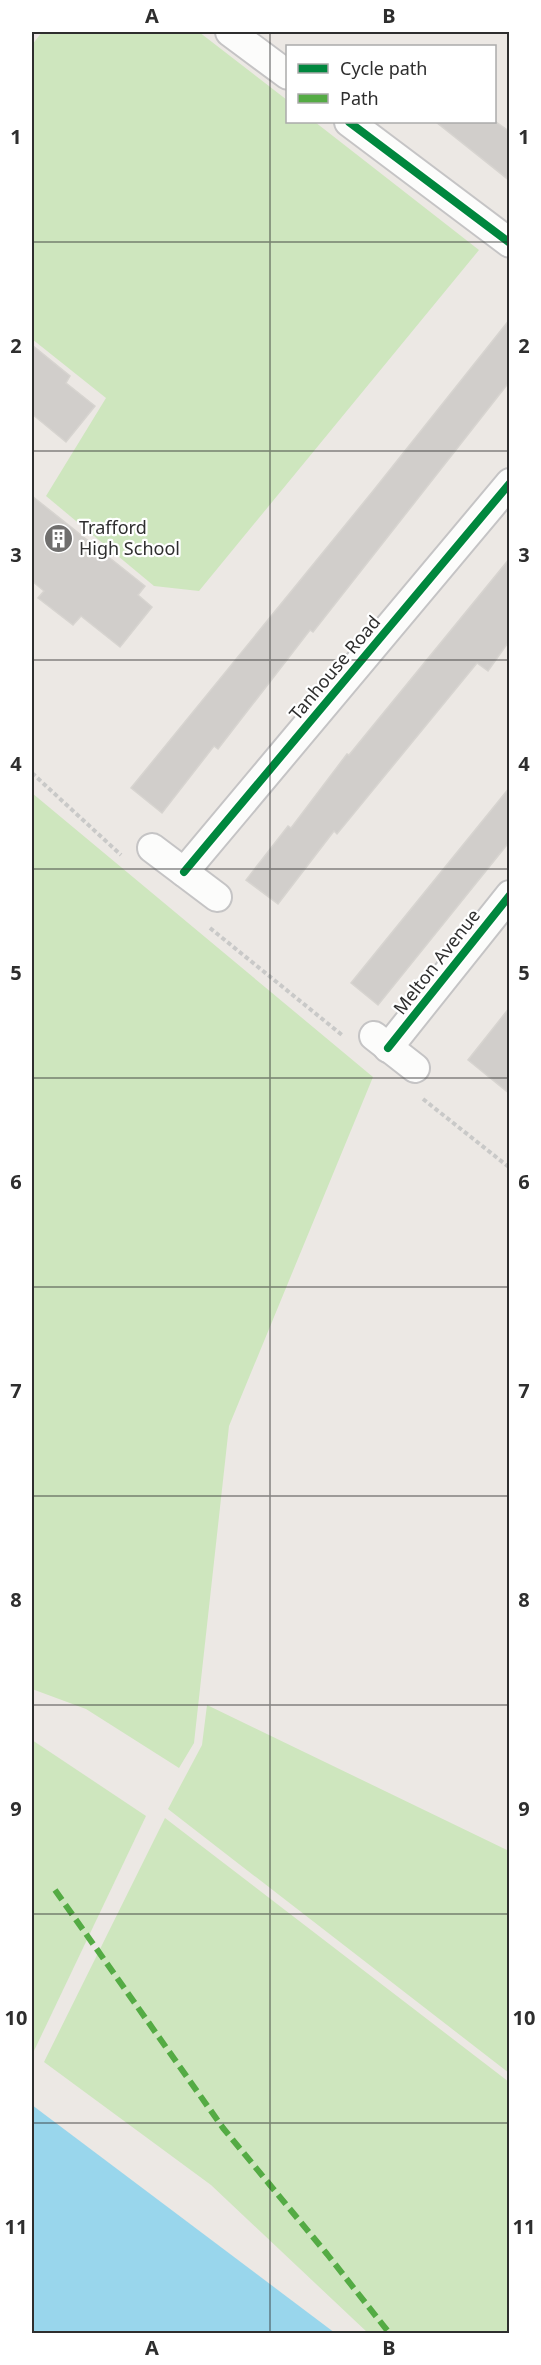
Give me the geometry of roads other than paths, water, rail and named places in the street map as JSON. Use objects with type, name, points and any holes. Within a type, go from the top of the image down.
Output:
[{"type":"street","points":[[230,32],[286,74]]},
{"type":"street","points":[[350,123],[510,243]]},
{"type":"street","name":"Tanhouse Road","points":[[184,872],[510,483]]},
{"type":"street","points":[[140,854],[184,872],[217,897]]},
{"type":"street","name":"Melton Avenue","points":[[415,1080],[371,1042],[510,895]]},
{"type":"water","points":[[32,2105],[335,2333],[32,2333]]},
{"type":"place","name":"Trafford High School","points":[[58,538]]}]
